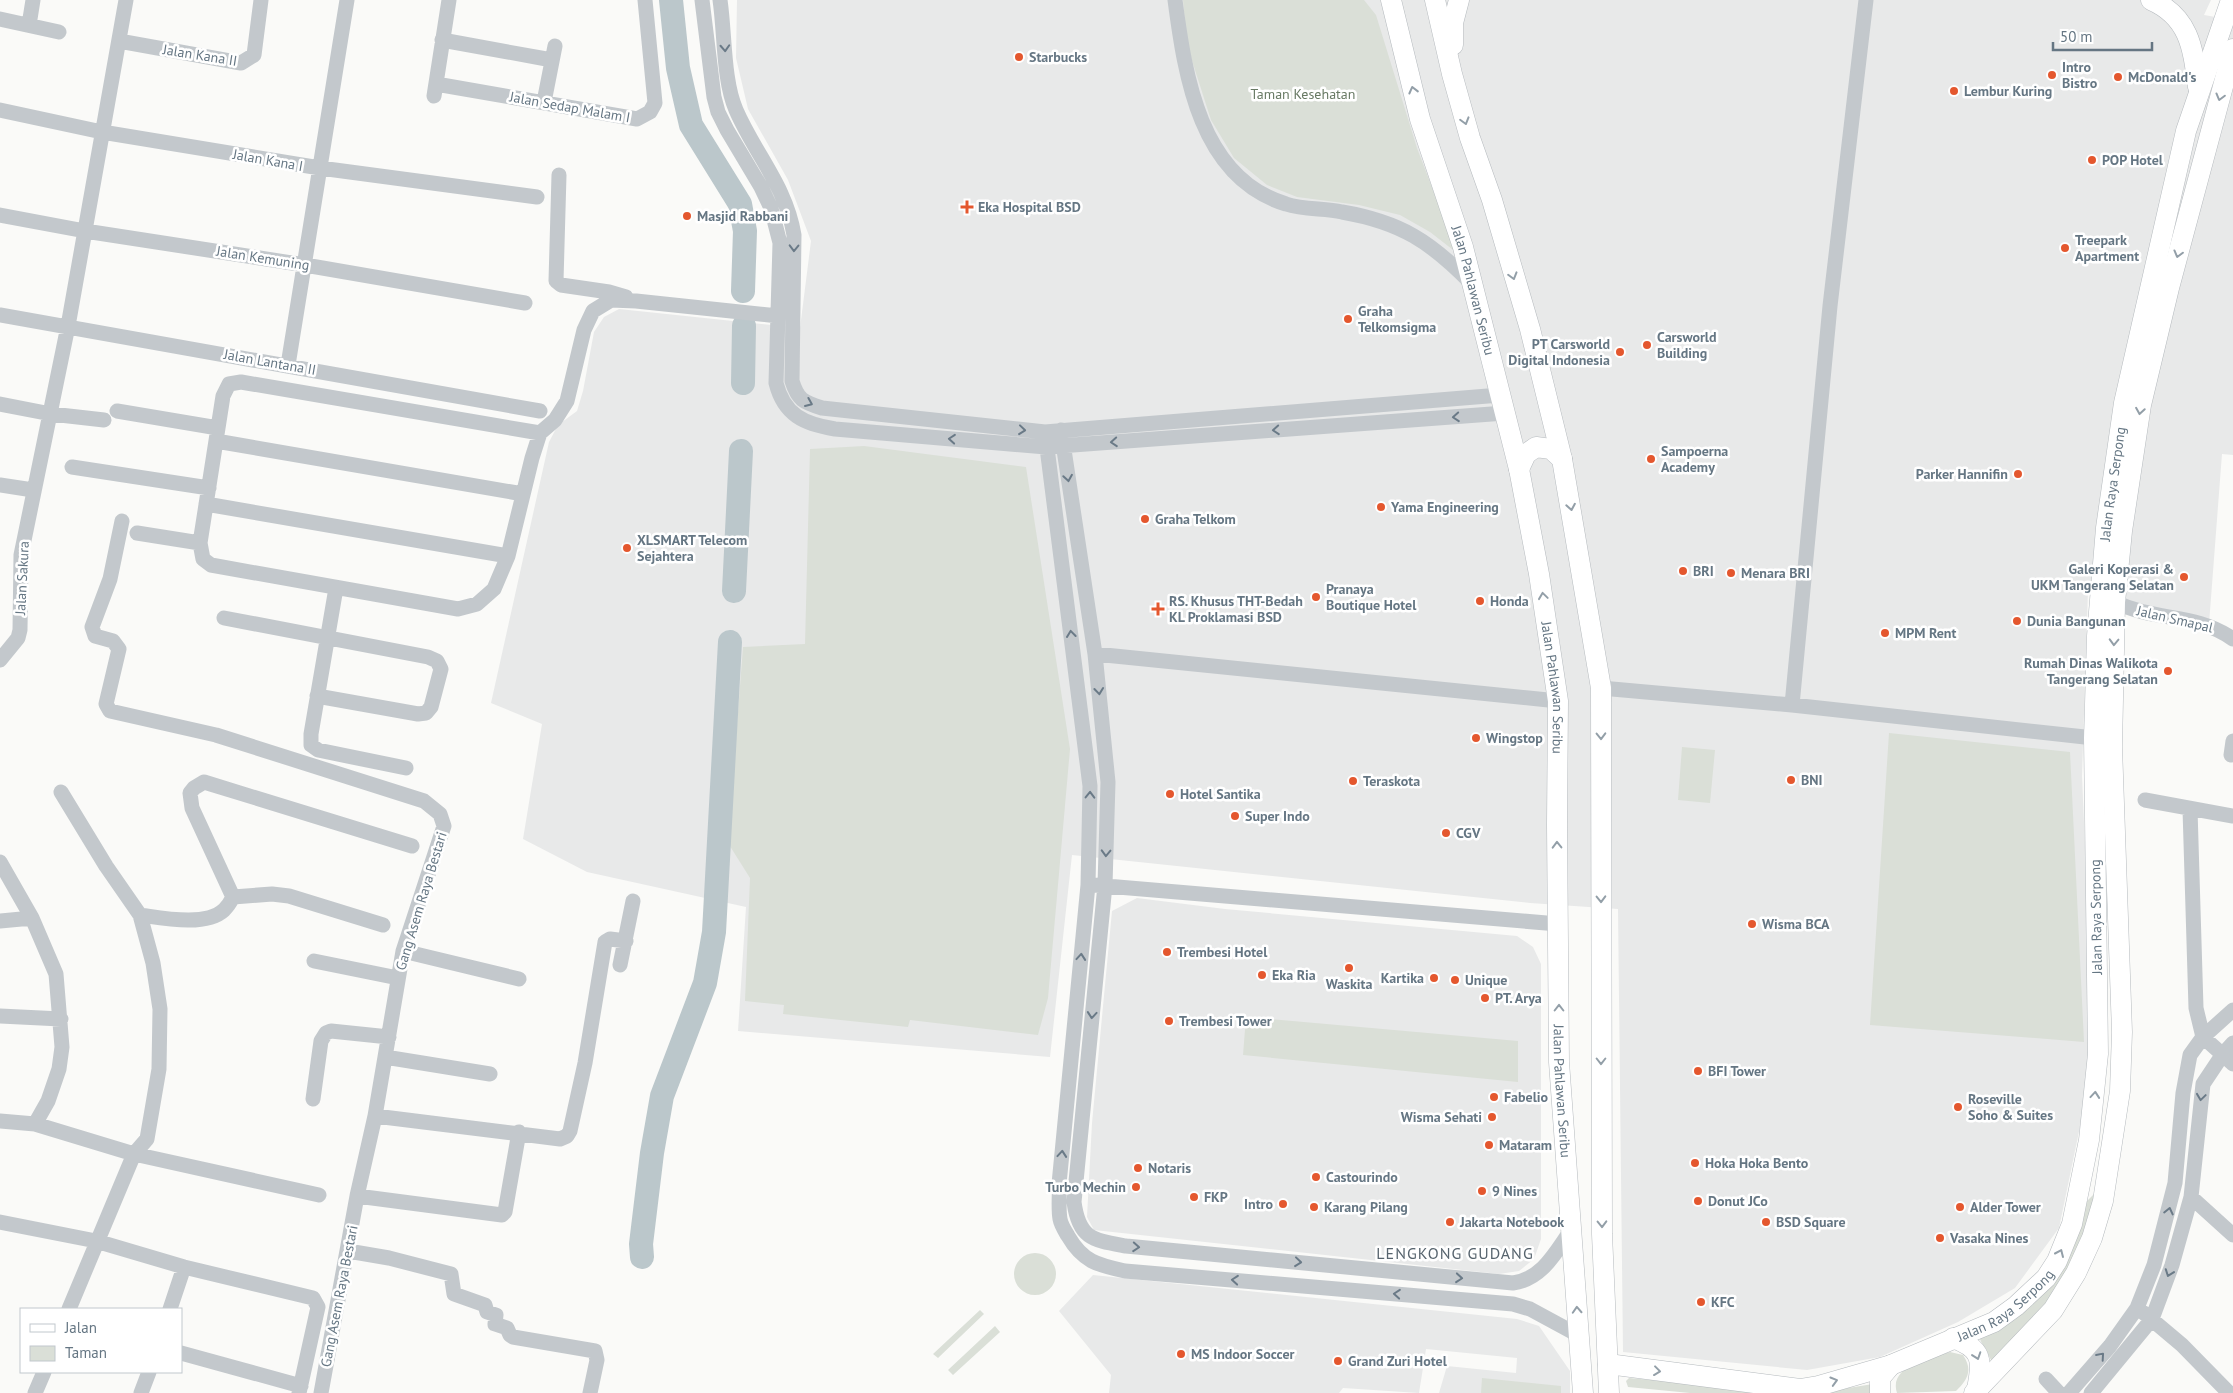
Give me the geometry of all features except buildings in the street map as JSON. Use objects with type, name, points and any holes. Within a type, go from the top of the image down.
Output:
[{"type":"main road","name":"Jalan Pahlawan Seribu","points":[[1391,0],[1420,119],[1452,212],[1473,285],[1519,469],[1539,574],[1558,701],[1559,1062],[1583,1393]]},
{"type":"main road","points":[[1435,0],[1452,74],[1470,138],[1492,200],[1530,330],[1562,459],[1601,688],[1602,1214],[1609,1393]]},
{"type":"main road","points":[[1452,74],[1453,22],[1459,0]]},
{"type":"main road","points":[[2151,0],[2167,8],[2180,20],[2186,30],[2195,58],[2199,91]]},
{"type":"main road","name":"Jalan Raya Serpong","points":[[1975,1391],[1996,1372],[2053,1310],[2067,1289],[2098,1221],[2110,1161],[2120,1091],[2122,1032],[2112,770],[2115,523],[2124,403],[2186,130],[2229,1]]},
{"type":"main road","name":"Jalan Raya Serpong","points":[[1608,1364],[1800,1389],[1818,1386],[1891,1365],[1994,1322],[2016,1306],[2046,1278],[2057,1261],[2072,1224],[2086,1159],[2098,1054],[2094,738],[2097,636],[2115,523],[2141,405],[2169,288],[2230,67],[2233,50]]},
{"type":"main road","points":[[1519,469],[1526,454],[1536,447],[1551,449],[1562,459]]},
{"type":"main road","points":[[2096,915],[2118,914]]},
{"type":"main road","points":[[2086,1159],[2110,1161]]},
{"type":"main road","points":[[1952,1338],[1974,1348],[1979,1356],[1975,1391]]},
{"type":"main road","points":[[1880,1393],[1880,1378],[1891,1365]]},
{"type":"street","points":[[29,25],[33,0]]},
{"type":"street","name":"Jalan Sakura","points":[[0,660],[18,638],[20,630],[21,555],[68,326],[126,0]]},
{"type":"street","name":"Jalan Kana II","points":[[119,41],[241,63],[254,55],[261,0]]},
{"type":"street","points":[[288,365],[347,0]]},
{"type":"street","points":[[450,0],[442,40],[554,53],[544,102]]},
{"type":"street","name":"Jalan Sedap Malam I","points":[[442,40],[435,90],[544,102],[637,119],[650,112],[655,103],[645,0]]},
{"type":"street","points":[[702,0],[714,97],[718,112],[771,208],[780,243],[786,288],[792,381],[800,399],[822,408],[1046,440],[1063,446],[1297,428],[1502,404]]},
{"type":"street","points":[[720,0],[730,92],[736,111],[768,166],[791,217],[794,236],[786,288],[778,316],[776,382],[787,408],[805,421],[835,429],[1046,440],[1061,430],[1296,411],[1502,404]]},
{"type":"street","points":[[1175,0],[1182,54],[1199,116],[1230,169],[1263,195],[1287,205],[1371,217],[1401,227],[1429,245],[1473,285]]},
{"type":"street","points":[[1792,705],[1830,306],[1866,0]]},
{"type":"street","points":[[0,18],[59,32]]},
{"type":"street","name":"Jalan Kana I","points":[[0,110],[102,132],[320,168],[537,197]]},
{"type":"street","points":[[559,174],[556,281],[561,286],[609,292],[636,301]]},
{"type":"street","name":"Jalan Kemuning","points":[[0,215],[85,231],[305,265],[525,303]]},
{"type":"street","points":[[540,433],[241,382],[229,384],[222,396],[200,543],[202,559],[211,565],[458,609],[477,604],[494,589],[508,556],[540,433],[555,420],[567,401],[584,330],[594,311],[611,300],[778,316]]},
{"type":"street","name":"Jalan Lantana II","points":[[0,315],[540,411]]},
{"type":"street","points":[[0,404],[51,414],[110,415],[523,494]]},
{"type":"street","points":[[1296,411],[1297,428]]},
{"type":"street","points":[[1061,430],[1095,654],[1108,782],[1105,885],[1074,1202],[1078,1224],[1088,1237],[1126,1246],[1514,1283],[1524,1281],[1542,1270],[1572,1229]]},
{"type":"street","points":[[1046,440],[1090,786],[1088,885],[1059,1184],[1060,1220],[1073,1245],[1082,1255],[1098,1265],[1125,1271],[1513,1304],[1548,1318],[1578,1335]]},
{"type":"street","points":[[72,467],[208,488]]},
{"type":"street","points":[[0,485],[33,490]]},
{"type":"street","points":[[206,504],[508,556]]},
{"type":"street","name":"Gang Asem Raya Bestari","points":[[122,521],[110,578],[92,628],[95,636],[113,641],[119,649],[106,704],[110,711],[216,735],[424,801],[440,814],[444,826],[403,951],[375,1116],[321,1393]]},
{"type":"street","points":[[137,533],[200,543]]},
{"type":"street","points":[[336,588],[317,696],[311,745],[318,750],[406,768]]},
{"type":"street","name":"Jalan Smapal","points":[[2115,602],[2133,611],[2204,623],[2233,639]]},
{"type":"street","points":[[224,618],[428,657],[437,661],[441,669],[431,707],[426,713],[418,714],[317,696]]},
{"type":"street","points":[[1095,654],[1558,701]]},
{"type":"street","points":[[1601,688],[1792,705],[2094,738]]},
{"type":"street","points":[[233,897],[192,808],[190,793],[204,782],[412,846]]},
{"type":"street","points":[[61,792],[106,866],[140,915],[157,986],[161,1039],[159,1069],[152,1119],[147,1139],[134,1154],[69,1308]]},
{"type":"street","points":[[2145,800],[2233,816]]},
{"type":"street","points":[[2091,1393],[2152,1319],[2172,1265],[2191,1197],[2203,1084],[2230,1054],[2203,1037],[2196,1008],[2190,809]]},
{"type":"street","points":[[0,862],[32,918],[56,974],[62,1047],[59,1069],[48,1101],[35,1124]]},
{"type":"street","points":[[1088,885],[1558,924]]},
{"type":"street","points":[[233,897],[272,894],[290,896],[384,925]]},
{"type":"street","points":[[140,915],[186,920],[206,919],[224,911],[233,897]]},
{"type":"street","points":[[620,965],[633,901]]},
{"type":"street","points":[[0,921],[32,918]]},
{"type":"street","points":[[375,1116],[519,1132],[560,1139],[567,1136],[570,1131],[585,1063],[605,942],[610,939],[626,941]]},
{"type":"street","points":[[403,951],[519,979]]},
{"type":"street","points":[[314,961],[398,978]]},
{"type":"street","points":[[2069,1393],[2110,1346],[2137,1308],[2154,1265],[2175,1183],[2187,1066],[2190,1055],[2203,1037],[2233,1010]]},
{"type":"street","points":[[0,1016],[61,1019]]},
{"type":"street","points":[[313,1099],[320,1041],[326,1033],[331,1031],[389,1037]]},
{"type":"street","points":[[385,1057],[490,1074]]},
{"type":"street","points":[[0,1121],[35,1124],[134,1154],[319,1195]]},
{"type":"street","points":[[358,1196],[502,1216],[505,1212],[519,1132]]},
{"type":"street","points":[[2191,1197],[2233,1235]]},
{"type":"street","points":[[0,1222],[96,1241],[184,1267],[308,1296],[316,1300],[318,1307],[300,1390],[182,1353]]},
{"type":"street","points":[[1082,1255],[1088,1237]]},
{"type":"street","points":[[348,1251],[389,1258],[451,1274],[454,1294],[485,1305],[487,1312],[496,1315],[495,1324],[507,1328],[513,1337],[595,1351],[597,1360],[590,1393]]},
{"type":"street","points":[[170,1308],[184,1267]]},
{"type":"street","points":[[1513,1304],[1514,1283]]},
{"type":"street","points":[[2137,1308],[2182,1345],[2229,1393]]},
{"type":"street","points":[[35,1393],[44,1373]]},
{"type":"street","points":[[141,1393],[149,1373]]},
{"type":"street","points":[[2046,1380],[2059,1393]]},
{"type":"shaded area","points":[[737,0],[2211,0],[2204,15],[2233,20],[2233,455],[2222,454],[2209,624],[2088,590],[2082,776],[2094,1059],[2059,1228],[2015,1288],[1958,1322],[1880,1357],[1807,1370],[1623,1352],[1618,909],[1530,903],[1072,855],[1050,1057],[738,1031],[746,907],[587,872],[523,839],[542,724],[491,703],[549,442],[558,425],[577,411],[583,391],[594,332],[604,317],[619,309],[800,328],[811,241],[788,180],[748,109],[736,58]]},
{"type":"shaded area","points":[[1137,898],[1225,909],[1517,936],[1533,947],[1541,964],[1541,1239],[1534,1259],[1519,1271],[1499,1274],[1094,1230],[1087,1217],[1092,1123],[1112,911]]},
{"type":"shaded area","points":[[1093,1275],[1517,1319],[1539,1326],[1570,1371],[1570,1393],[1439,1393],[1447,1366],[1516,1373],[1517,1358],[1426,1349],[1419,1393],[1343,1388],[1339,1393],[1109,1393],[1111,1375],[1059,1311]]},
{"type":"green space","name":"Taman Kesehatan","points":[[1183,0],[1364,0],[1376,15],[1417,148],[1457,253],[1430,232],[1400,215],[1359,205],[1297,197],[1267,185],[1234,158],[1211,120],[1187,45]]},
{"type":"green space","points":[[864,446],[1026,467],[1070,749],[1048,998],[1038,1035],[910,1020],[908,1027],[783,1014],[784,1005],[745,1001],[750,878],[728,843],[743,647],[805,644],[810,449]]},
{"type":"green space","points":[[1889,733],[2070,752],[2084,1042],[1870,1025]]},
{"type":"green space","points":[[1682,747],[1715,750],[1710,803],[1678,800]]},
{"type":"green space","points":[[1246,1017],[1518,1041],[1518,1082],[1243,1055]]},
{"type":"green space","points":[[2103,1167],[2074,1266],[2048,1304],[1994,1361],[1991,1360],[1977,1334],[2014,1312],[2085,1203],[2094,1194]]},
{"type":"green space","points":[[1035,1253],[1050,1259],[1056,1274],[1050,1289],[1035,1295],[1020,1289],[1014,1274],[1020,1259]]},
{"type":"green space","points":[[980,1310],[984,1314],[938,1358],[933,1354]]},
{"type":"green space","points":[[995,1326],[1000,1332],[953,1375],[948,1370]]},
{"type":"green space","points":[[1950,1352],[1963,1355],[1968,1365],[1968,1374],[1956,1391],[1897,1393],[1896,1384],[1899,1376],[1905,1369],[1923,1360]]},
{"type":"green space","points":[[1482,1378],[1561,1386],[1561,1393],[1481,1393]]},
{"type":"green space","points":[[1629,1378],[1797,1393],[1690,1393],[1628,1387],[1626,1381]]},
{"type":"green space","points":[[1873,1384],[1872,1393],[1817,1393]]},
{"type":"waterway","points":[[671,0],[678,68],[691,125],[740,204],[745,231],[743,291]]},
{"type":"waterway","points":[[743,383],[744,326]]},
{"type":"waterway","points":[[734,591],[741,451]]},
{"type":"waterway","points":[[642,1257],[641,1244],[652,1153],[662,1096],[705,983],[714,932],[730,642]]},
{"type":"place","name":"Starbucks","points":[[1019,57]]},
{"type":"place","name":"Intro Bistro","points":[[2052,75]]},
{"type":"place","name":"McDonald's","points":[[2118,77]]},
{"type":"place","name":"Lembur Kuring","points":[[1954,91]]},
{"type":"place","name":"POP Hotel","points":[[2092,160]]},
{"type":"place","name":"Eka Hospital BSD","points":[[967,207]]},
{"type":"place","name":"Masjid Rabbani","points":[[687,216]]},
{"type":"place","name":"Treepark Apartment","points":[[2065,248]]},
{"type":"place","name":"Graha Telkomsigma","points":[[1348,319]]},
{"type":"place","name":"Carsworld Building","points":[[1647,345]]},
{"type":"place","name":"PT Carsworld Digital Indonesia","points":[[1620,352]]},
{"type":"place","name":"Sampoerna Academy","points":[[1651,459]]},
{"type":"place","name":"Parker Hannifin","points":[[2018,474]]},
{"type":"place","name":"Yama Engineering","points":[[1381,507]]},
{"type":"place","name":"Graha Telkom","points":[[1145,519]]},
{"type":"place","name":"XLSMART Telecom Sejahtera","points":[[627,548]]},
{"type":"place","name":"BRI","points":[[1683,571]]},
{"type":"place","name":"Menara BRI","points":[[1731,573]]},
{"type":"place","name":"Galeri Koperasi & UKM Tangerang Selatan","points":[[2184,577]]},
{"type":"place","name":"Pranaya Boutique Hotel","points":[[1316,597]]},
{"type":"place","name":"Honda","points":[[1480,601]]},
{"type":"place","name":"RS. Khusus THT-Bedah KL Proklamasi BSD","points":[[1158,609]]},
{"type":"place","name":"Dunia Bangunan","points":[[2017,621]]},
{"type":"place","name":"MPM Rent","points":[[1885,633]]},
{"type":"place","name":"Rumah Dinas Walikota Tangerang Selatan","points":[[2168,671]]},
{"type":"place","name":"Wingstop","points":[[1476,738]]},
{"type":"place","name":"BNI","points":[[1791,780]]},
{"type":"place","name":"Teraskota","points":[[1353,781]]},
{"type":"place","name":"Hotel Santika","points":[[1170,794]]},
{"type":"place","name":"Super Indo","points":[[1235,816]]},
{"type":"place","name":"CGV","points":[[1446,833]]},
{"type":"place","name":"Wisma BCA","points":[[1752,924]]},
{"type":"place","name":"Trembesi Hotel","points":[[1167,952]]},
{"type":"place","name":"Waskita","points":[[1349,968]]},
{"type":"place","name":"Eka Ria","points":[[1262,975]]},
{"type":"place","name":"Kartika","points":[[1434,978]]},
{"type":"place","name":"Unique","points":[[1455,980]]},
{"type":"place","name":"PT. Arya","points":[[1485,998]]},
{"type":"place","name":"Trembesi Tower","points":[[1169,1021]]},
{"type":"place","name":"BFI Tower","points":[[1698,1071]]},
{"type":"place","name":"Fabelio","points":[[1494,1097]]},
{"type":"place","name":"Roseville Soho & Suites","points":[[1958,1107]]},
{"type":"place","name":"Wisma Sehati","points":[[1492,1117]]},
{"type":"place","name":"Mataram","points":[[1489,1145]]},
{"type":"place","name":"Hoka Hoka Bento","points":[[1695,1163]]},
{"type":"place","name":"Notaris","points":[[1138,1168]]},
{"type":"place","name":"Castourindo","points":[[1316,1177]]},
{"type":"place","name":"Turbo Mechin","points":[[1136,1187]]},
{"type":"place","name":"9 Nines","points":[[1482,1191]]},
{"type":"place","name":"FKP","points":[[1194,1197]]},
{"type":"place","name":"Donut JCo","points":[[1698,1201]]},
{"type":"place","name":"Intro","points":[[1283,1204]]},
{"type":"place","name":"Karang Pilang","points":[[1314,1207]]},
{"type":"place","name":"Alder Tower","points":[[1960,1207]]},
{"type":"place","name":"Jakarta Notebook","points":[[1450,1222]]},
{"type":"place","name":"BSD Square","points":[[1766,1222]]},
{"type":"place","name":"Vasaka Nines","points":[[1940,1238]]},
{"type":"place","name":"KFC","points":[[1701,1302]]},
{"type":"place","name":"MS Indoor Soccer","points":[[1181,1354]]},
{"type":"place","name":"Grand Zuri Hotel","points":[[1338,1361]]},
{"type":"district","name":"LENGKONG GUDANG","points":[[1455,1253]]}]
